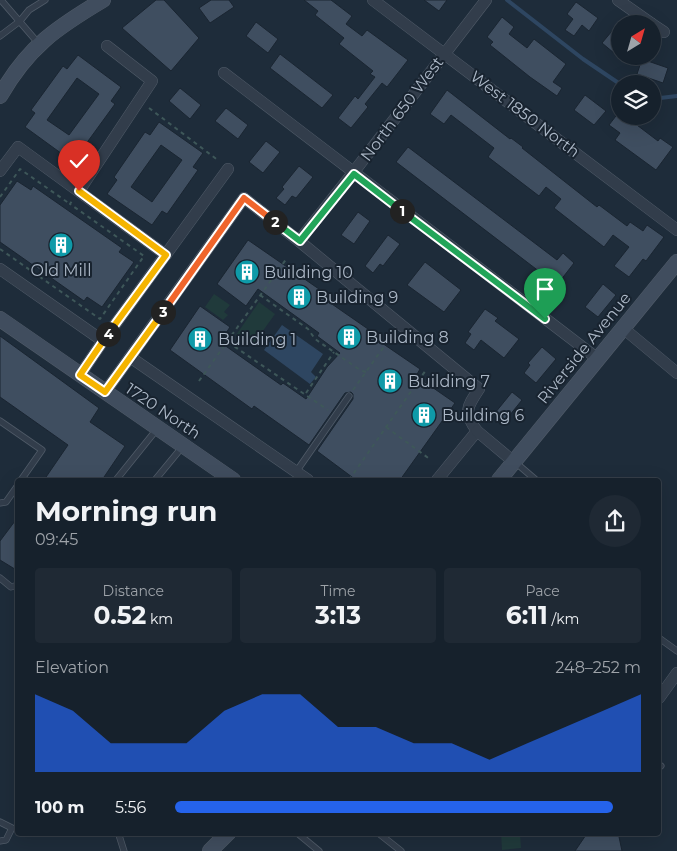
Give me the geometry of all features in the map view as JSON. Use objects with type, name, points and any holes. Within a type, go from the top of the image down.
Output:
[{"type":"street","points":[[0,96],[11,77],[39,44],[56,30],[104,0]]},
{"type":"street","name":"West 1850 North","points":[[373,0],[677,230]]},
{"type":"street","name":"North 650 West","points":[[300,241],[354,174],[486,0]]},
{"type":"street","points":[[618,0],[639,15]]},
{"type":"street","points":[[79,191],[152,82],[107,46]]},
{"type":"street","points":[[224,73],[598,359]]},
{"type":"street","points":[[0,171],[18,147],[166,255]]},
{"type":"street","points":[[80,375],[228,169]]},
{"type":"street","points":[[105,392],[244,198],[300,241],[479,389],[470,403],[468,411],[469,420],[477,431],[514,462]]},
{"type":"street","name":"Riverside Avenue","points":[[501,478],[677,262]]},
{"type":"street","points":[[0,269],[103,341]]},
{"type":"street","name":"1720 North","points":[[0,319],[230,478]]},
{"type":"street","points":[[623,328],[677,373]]},
{"type":"street","points":[[130,357],[305,478]]},
{"type":"street","points":[[439,478],[477,431]]},
{"type":"street","points":[[661,695],[677,673]]},
{"type":"street","points":[[210,851],[225,836]]},
{"type":"lane","points":[[1,0],[39,44]]},
{"type":"lane","points":[[0,36],[20,22],[29,10],[45,0]]},
{"type":"lane","points":[[296,472],[349,396]]},
{"type":"lane","points":[[0,421],[42,450],[22,478]]},
{"type":"lane","points":[[118,478],[157,428]]},
{"type":"lane","points":[[157,478],[183,446]]},
{"type":"lane","points":[[514,462],[534,478]]},
{"type":"lane","points":[[0,503],[6,502],[15,489]]},
{"type":"lane","points":[[0,578],[11,587],[15,586]]},
{"type":"lane","points":[[661,639],[677,651]]},
{"type":"lane","points":[[0,822],[12,828],[6,840],[0,842]]},
{"type":"lane","points":[[119,836],[124,851]]},
{"type":"lane","points":[[301,836],[319,851]]},
{"type":"lane","points":[[382,836],[401,851]]},
{"type":"path","points":[[140,100],[228,169]]},
{"type":"path","points":[[0,197],[20,170],[144,256],[100,319],[0,249]]},
{"type":"path","points":[[70,204],[79,191]]},
{"type":"path","points":[[199,381],[243,318],[256,304],[260,295],[287,258]]},
{"type":"path","points":[[260,295],[308,330],[315,339],[360,370],[366,372]]},
{"type":"path","points":[[349,396],[388,341]]},
{"type":"path","points":[[227,342],[275,376],[336,415]]},
{"type":"path","points":[[305,394],[334,352]]},
{"type":"path","points":[[350,478],[426,370]]},
{"type":"path","points":[[386,427],[431,460]]},
{"type":"green space","points":[[214,294],[230,305],[224,312],[228,315],[223,320],[205,307]]},
{"type":"green space","points":[[259,302],[275,314],[252,346],[236,335]]},
{"type":"green space","points":[[501,836],[520,836],[521,848],[502,850]]},
{"type":"water","points":[[282,325],[323,354],[311,372],[316,377],[310,384],[264,350]]},
{"type":"building","points":[[156,0],[164,0],[199,38],[171,71],[122,28]]},
{"type":"building","points":[[211,0],[229,0],[234,7],[210,23],[199,8]]},
{"type":"building","points":[[304,0],[331,0],[352,16],[346,24],[362,36],[367,30],[408,60],[387,87],[382,83],[365,104],[368,107],[351,128],[338,118],[355,96],[358,99],[375,77],[370,74],[373,71],[339,44],[344,38],[315,15],[318,11]]},
{"type":"building","points":[[424,0],[447,0],[439,11]]},
{"type":"building","points":[[576,2],[598,18],[589,31],[582,25],[574,36],[565,30],[573,19],[567,14]]},
{"type":"building","points":[[502,17],[514,27],[509,34],[527,48],[534,39],[566,64],[553,82],[562,88],[557,96],[490,45],[493,42],[487,37]]},
{"type":"building","points":[[256,22],[278,39],[268,53],[246,36]]},
{"type":"building","points":[[611,32],[611,50],[602,43]]},
{"type":"building","points":[[280,54],[333,95],[322,108],[270,68]]},
{"type":"building","points":[[78,55],[121,87],[111,101],[115,104],[83,148],[79,145],[69,159],[25,127],[35,113],[31,110],[63,66],[67,69]],"holes":[[[77,78],[99,94],[69,135],[47,120]]]},
{"type":"building","points":[[640,65],[659,65],[668,68],[663,83],[661,82],[661,75],[637,74]]},
{"type":"building","points":[[180,88],[201,105],[190,119],[169,101]]},
{"type":"building","points":[[447,90],[523,147],[597,207],[599,205],[627,226],[630,222],[643,231],[647,225],[664,237],[646,261],[643,259],[629,277],[614,266],[629,247],[613,235],[604,247],[554,208],[561,199],[546,187],[539,196],[488,157],[494,148],[451,115],[444,124],[430,114]]},
{"type":"building","points":[[585,95],[606,111],[594,125],[574,110]]},
{"type":"building","points":[[226,108],[248,125],[238,139],[215,121]]},
{"type":"building","points":[[159,122],[203,153],[193,167],[198,170],[167,214],[162,211],[152,225],[107,194],[117,180],[114,177],[145,132],[150,135]],"holes":[[[161,145],[182,160],[152,202],[131,187]]]},
{"type":"building","points":[[611,122],[611,125],[637,125],[658,141],[660,138],[673,147],[656,170],[615,140],[620,133],[609,125]]},
{"type":"building","points":[[266,141],[280,152],[263,173],[249,162]]},
{"type":"building","points":[[408,147],[557,260],[563,253],[574,263],[557,285],[396,162]]},
{"type":"building","points":[[299,166],[313,177],[296,198],[292,196],[285,205],[276,198],[284,189],[282,187]]},
{"type":"building","name":"Old Mill","points":[[17,181],[31,190],[33,186],[122,248],[119,252],[134,262],[102,307],[87,297],[84,301],[0,242],[0,205]]},
{"type":"building","points":[[358,212],[370,221],[354,244],[341,235]]},
{"type":"building","points":[[388,235],[400,244],[383,266],[380,264],[373,273],[365,266]]},
{"type":"building","points":[[248,240],[332,298],[329,302],[381,338],[379,341],[420,369],[416,376],[455,403],[401,478],[353,478],[317,451],[353,399],[351,392],[345,393],[309,445],[254,406],[252,409],[170,350],[200,306],[230,327],[220,342],[281,385],[283,383],[306,399],[327,367],[340,353],[317,336],[319,333],[258,289],[246,306],[217,284]]},
{"type":"building","points":[[425,262],[461,290],[444,312],[407,285]]},
{"type":"building","points":[[603,284],[616,295],[598,317],[585,307]]},
{"type":"building","points":[[485,309],[498,318],[495,321],[519,339],[504,358],[481,340],[474,350],[465,343],[471,334],[468,332]]},
{"type":"building","points":[[0,336],[99,408],[90,422],[125,446],[103,478],[45,478],[68,445],[0,397]]},
{"type":"building","points":[[542,347],[556,359],[536,383],[524,373],[530,365],[528,363]]},
{"type":"building","points":[[512,392],[522,400],[505,421],[495,413]]},
{"type":"building","points":[[15,521],[15,569],[0,560],[0,541]]},
{"type":"building","points":[[585,836],[619,836],[622,851],[575,851]]},
{"type":"waterway","points":[[507,0],[583,59],[611,78]]},
{"type":"waterway","points":[[661,98],[677,96]]},
{"type":"place","name":"Old Mill","points":[[61,245]]},
{"type":"place","name":"Building 10","points":[[247,272]]},
{"type":"place","name":"Building 9","points":[[299,297]]},
{"type":"place","name":"Building 8","points":[[349,337]]},
{"type":"place","name":"Building 1","points":[[200,339]]},
{"type":"place","name":"Building 7","points":[[390,381]]},
{"type":"place","name":"Building 6","points":[[424,415]]},
{"type":"route","points":[[79,191],[166,255],[80,375],[105,392],[244,198],[300,241],[354,174],[545,319]]}]
